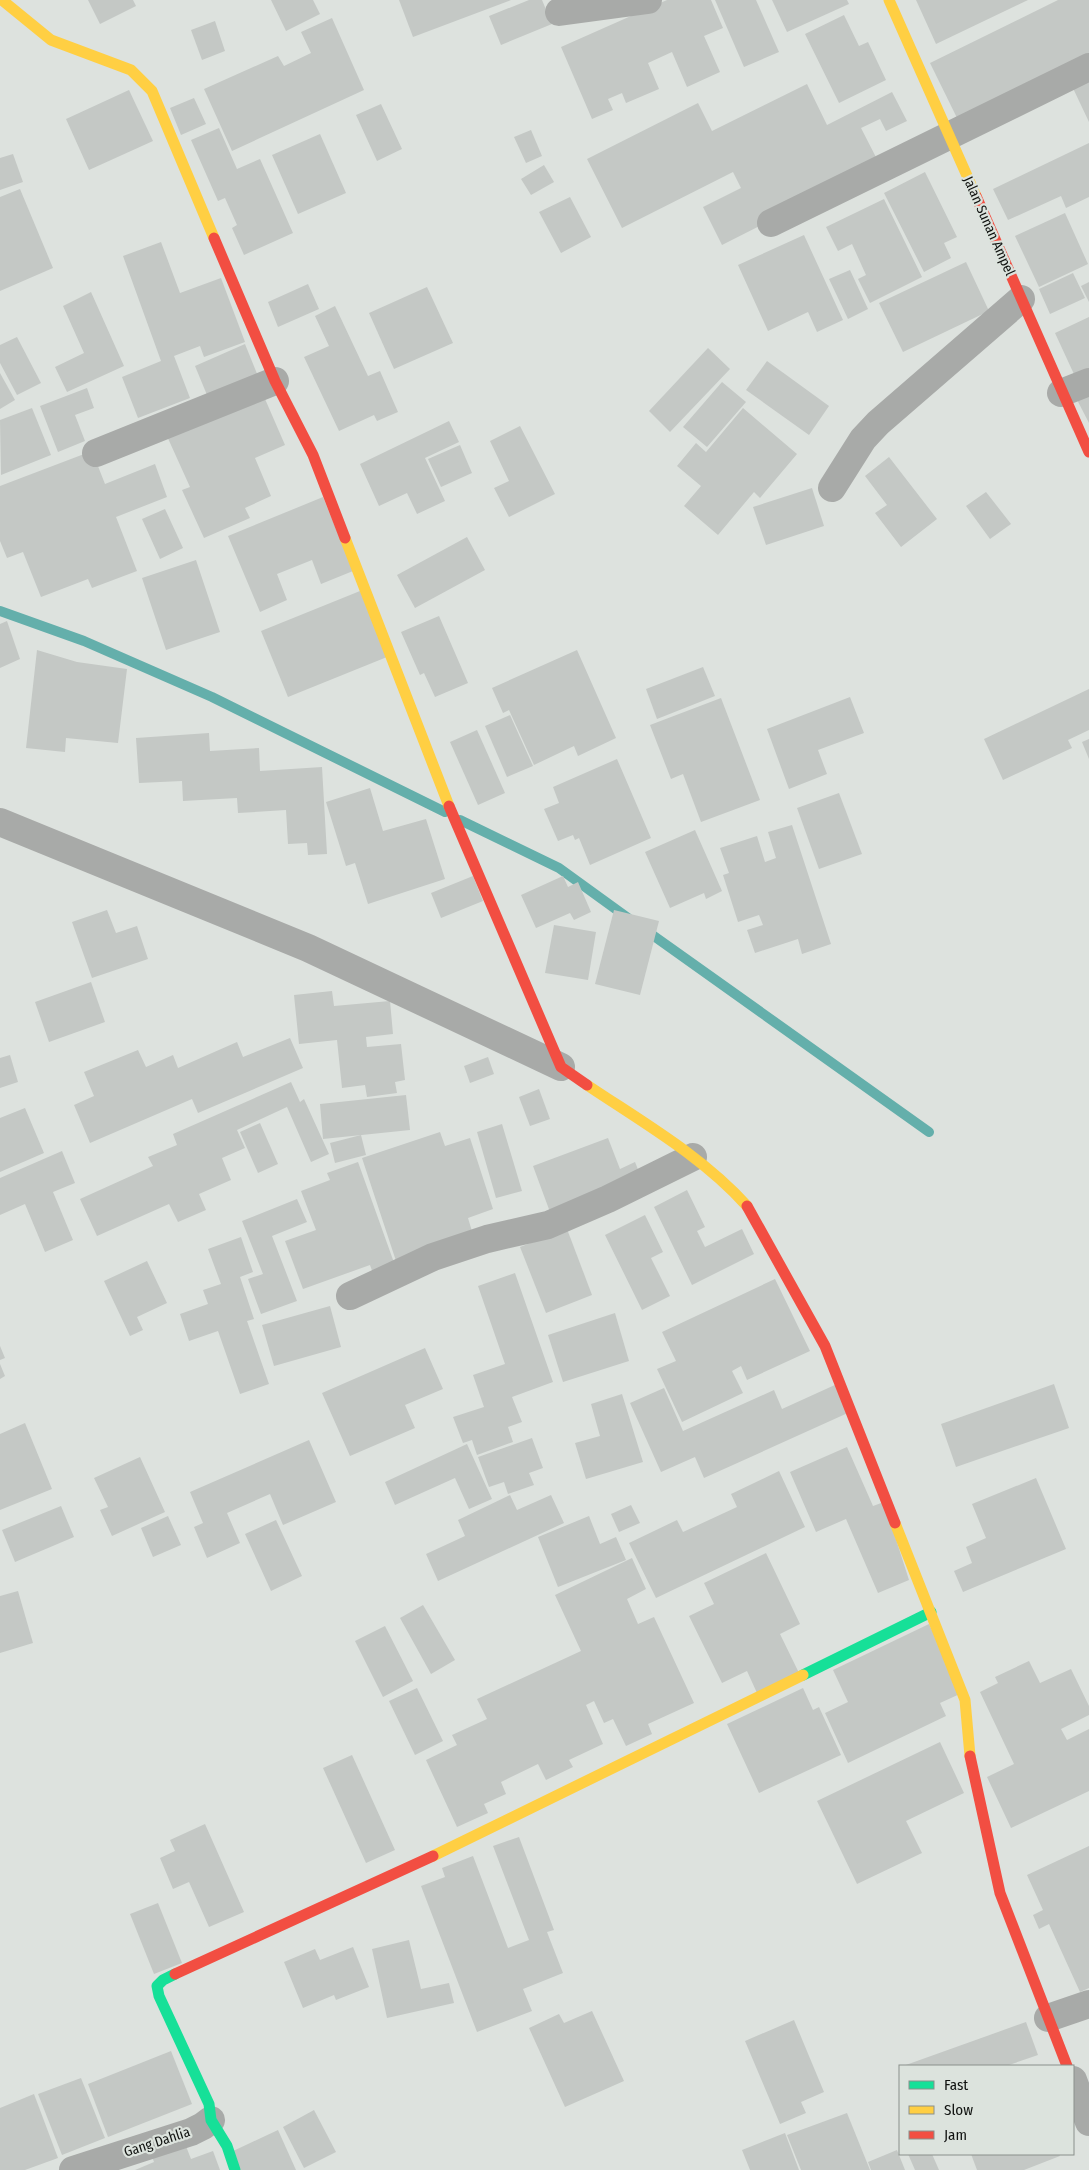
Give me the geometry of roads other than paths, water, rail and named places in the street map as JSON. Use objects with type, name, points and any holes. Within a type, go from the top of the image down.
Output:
[{"type":"street","points":[[2,0],[51,40],[131,70],[152,91],[275,381],[313,455],[446,799],[561,1068]]},
{"type":"street","points":[[559,12],[648,0]]},
{"type":"street","name":"Jalan Sunan Ampel","points":[[888,0],[1061,393],[1089,452]]},
{"type":"street","points":[[771,223],[1089,67]]},
{"type":"street","points":[[832,488],[870,431],[1021,299]]},
{"type":"street","points":[[96,454],[275,381]]},
{"type":"street","points":[[1061,393],[1089,382]]},
{"type":"street","points":[[0,822],[308,948],[561,1068],[693,1157],[724,1181],[752,1212],[825,1346],[965,1700],[969,1754],[1000,1893],[1067,2065]]},
{"type":"street","points":[[350,1296],[433,1257],[487,1239],[548,1225],[608,1199],[693,1157]]},
{"type":"street","points":[[235,2170],[227,2146],[211,2120],[209,2104],[159,1996],[157,1986],[163,1980],[500,1825],[931,1612]]},
{"type":"street","points":[[1048,2018],[1089,2004]]},
{"type":"street","points":[[1074,2083],[1089,2122]]},
{"type":"street","name":"Gang Dahlia","points":[[72,2170],[191,2132],[211,2120]]},
{"type":"waterway","points":[[0,611],[84,641],[212,697],[445,812]]},
{"type":"waterway","points":[[460,820],[559,868],[628,918]]},
{"type":"waterway","points":[[644,929],[929,1132]]}]
